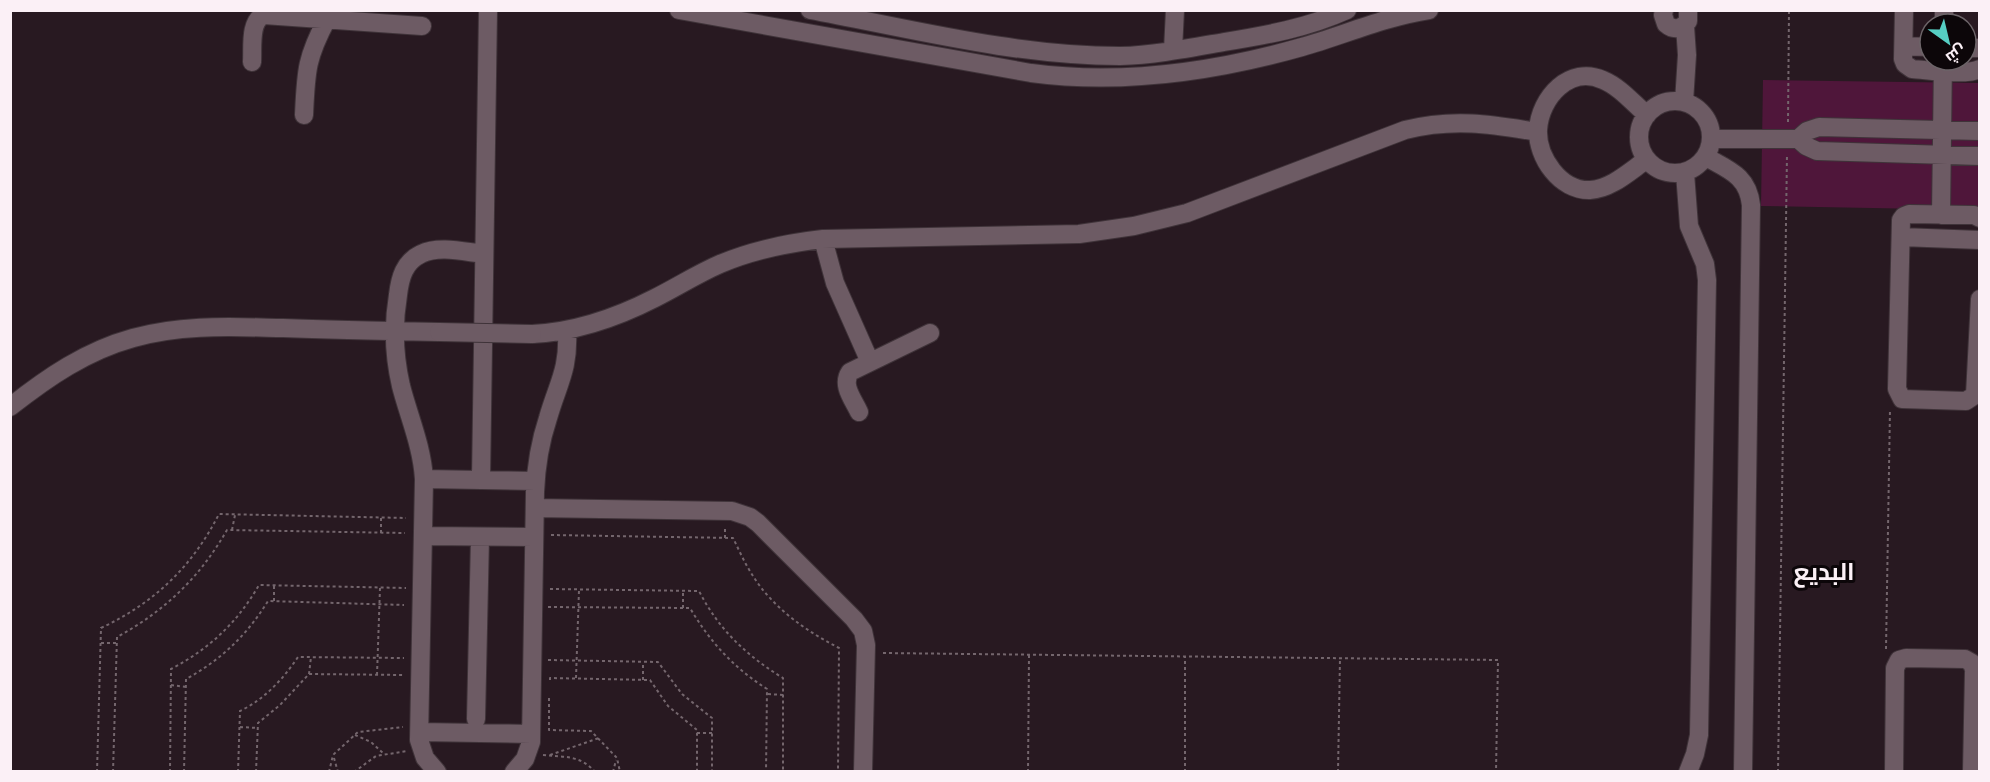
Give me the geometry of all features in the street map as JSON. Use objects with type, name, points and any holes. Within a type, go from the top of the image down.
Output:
[{"type":"lane","points":[[481,480],[488,10]]},
{"type":"lane","points":[[679,10],[1031,73],[1065,77],[1134,77],[1227,64],[1300,48],[1371,24],[1428,10]]},
{"type":"lane","points":[[1173,50],[1175,10]]},
{"type":"lane","points":[[813,11],[856,15],[1034,50],[1133,55],[1290,31],[1347,10]]},
{"type":"lane","points":[[1665,10],[1664,20],[1670,27],[1680,28],[1686,18]]},
{"type":"lane","points":[[1904,10],[1903,59],[1908,67],[1918,67]]},
{"type":"lane","points":[[252,62],[255,23],[259,17],[264,15],[327,19],[390,17],[422,26]]},
{"type":"lane","points":[[1684,102],[1687,55],[1686,18]]},
{"type":"lane","points":[[304,116],[307,65],[315,42],[327,19]]},
{"type":"lane","points":[[1225,42],[1229,53],[1227,64]]},
{"type":"lane","points":[[1904,46],[1918,47]]},
{"type":"lane","points":[[1133,55],[1130,66],[1134,77]]},
{"type":"lane","points":[[1941,214],[1943,72]]},
{"type":"lane","points":[[1646,160],[1605,187],[1589,190],[1573,187],[1558,178],[1549,165],[1540,144],[1538,132],[1546,100],[1561,83],[1574,77],[1589,76],[1603,80],[1615,87],[1647,115]]},
{"type":"lane","points":[[1676,101],[1684,102],[1692,105],[1704,115],[1712,139],[1706,157],[1697,167],[1685,172],[1668,173],[1646,160],[1640,145],[1640,129],[1647,115],[1660,105],[1676,101]]},
{"type":"lane","points":[[10,407],[47,378],[89,354],[133,338],[156,333],[179,329],[227,327],[532,334],[567,331],[637,307],[722,263],[771,247],[823,239],[1079,234],[1134,226],[1187,213],[1413,128],[1438,123],[1472,122],[1538,132]]},
{"type":"lane","points":[[1793,139],[1819,127],[1980,131]]},
{"type":"lane","points":[[1712,139],[1793,139],[1817,151],[1980,156]]},
{"type":"lane","points":[[1706,157],[1731,171],[1743,182],[1748,189],[1751,205],[1743,771]]},
{"type":"lane","points":[[1685,172],[1689,226],[1705,264],[1707,280],[1699,735],[1688,771]]},
{"type":"lane","points":[[1980,218],[1974,215],[1909,214],[1901,220],[1897,389],[1899,396],[1906,400],[1966,401],[1975,395],[1980,299]]},
{"type":"lane","points":[[1901,237],[1980,240]]},
{"type":"lane","points":[[823,239],[835,283],[870,362]]},
{"type":"lane","points":[[437,771],[425,758],[421,749],[420,732],[419,529],[424,479],[421,454],[398,371],[394,332],[400,279],[414,258],[422,253],[439,250],[484,254]]},
{"type":"lane","points":[[514,771],[529,751],[531,734],[536,481],[543,434],[566,367],[567,331]]},
{"type":"lane","points":[[859,412],[846,386],[846,378],[850,372],[930,333]]},
{"type":"lane","points":[[424,479],[536,481]]},
{"type":"lane","points":[[535,508],[732,511],[750,517],[758,523],[854,619],[863,631],[866,645],[863,771]]},
{"type":"lane","points":[[419,529],[480,537],[534,536]]},
{"type":"lane","points":[[476,719],[480,537]]},
{"type":"lane","points":[[1894,771],[1896,663],[1906,658],[1965,659],[1972,663],[1974,670],[1972,771]]},
{"type":"lane","points":[[420,732],[531,734]]},
{"type":"path","points":[[1778,771],[1793,139],[1789,10]]},
{"type":"path","points":[[1896,663],[1888,655],[1885,644],[1888,414],[1893,402],[1899,396]]},
{"type":"path","points":[[97,771],[101,628],[140,608],[174,580],[200,549],[219,514],[381,518],[419,529]]},
{"type":"path","points":[[232,530],[235,514]]},
{"type":"path","points":[[381,518],[381,533]]},
{"type":"path","points":[[113,771],[117,637],[151,616],[182,591],[207,562],[227,530],[381,533],[419,529]]},
{"type":"path","points":[[534,536],[733,538],[753,576],[780,608],[810,631],[839,648],[838,771]]},
{"type":"path","points":[[170,771],[171,669],[188,660],[219,637],[241,613],[259,585],[408,588]]},
{"type":"path","points":[[274,585],[274,601]]},
{"type":"path","points":[[377,675],[380,588]]},
{"type":"path","points":[[550,589],[699,591],[714,619],[735,643],[783,678],[783,771]]},
{"type":"path","points":[[576,678],[579,590]]},
{"type":"path","points":[[683,591],[683,608]]},
{"type":"path","points":[[184,771],[186,679],[228,651],[250,627],[268,601],[408,606]]},
{"type":"path","points":[[533,607],[690,608],[719,649],[738,668],[767,689],[766,771]]},
{"type":"path","points":[[100,643],[117,643]]},
{"type":"path","points":[[874,652],[1498,660],[1496,771]]},
{"type":"path","points":[[1028,771],[1029,655]]},
{"type":"path","points":[[238,771],[240,711],[256,702],[276,685],[298,657],[406,658]]},
{"type":"path","points":[[256,771],[258,723],[280,705],[309,674],[311,657]]},
{"type":"path","points":[[1185,657],[1185,771]]},
{"type":"path","points":[[1338,771],[1340,658]]},
{"type":"path","points":[[548,660],[658,662],[682,694],[712,718],[712,771]]},
{"type":"path","points":[[643,662],[643,680]]},
{"type":"path","points":[[309,674],[407,675]]},
{"type":"path","points":[[620,771],[617,758],[591,731],[549,730],[550,678],[650,680],[668,706],[697,730],[697,771]]},
{"type":"path","points":[[170,685],[186,687]]},
{"type":"path","points":[[767,694],[783,695]]},
{"type":"path","points":[[329,771],[333,755],[358,732],[403,729],[404,718]]},
{"type":"path","points":[[240,728],[258,728]]},
{"type":"path","points":[[696,733],[712,733]]},
{"type":"path","points":[[355,735],[371,742],[384,754]]},
{"type":"path","points":[[548,756],[599,738]]},
{"type":"path","points":[[354,771],[369,760],[384,754],[410,751]]},
{"type":"path","points":[[333,755],[338,771]]},
{"type":"path","points":[[541,755],[580,759],[595,771]]},
{"type":"path","points":[[613,771],[617,758]]},
{"type":"shaded area","points":[[1763,80],[1979,83],[1979,210],[1761,206]]},
{"type":"district","name":"البديع","points":[[1824,572]]}]
